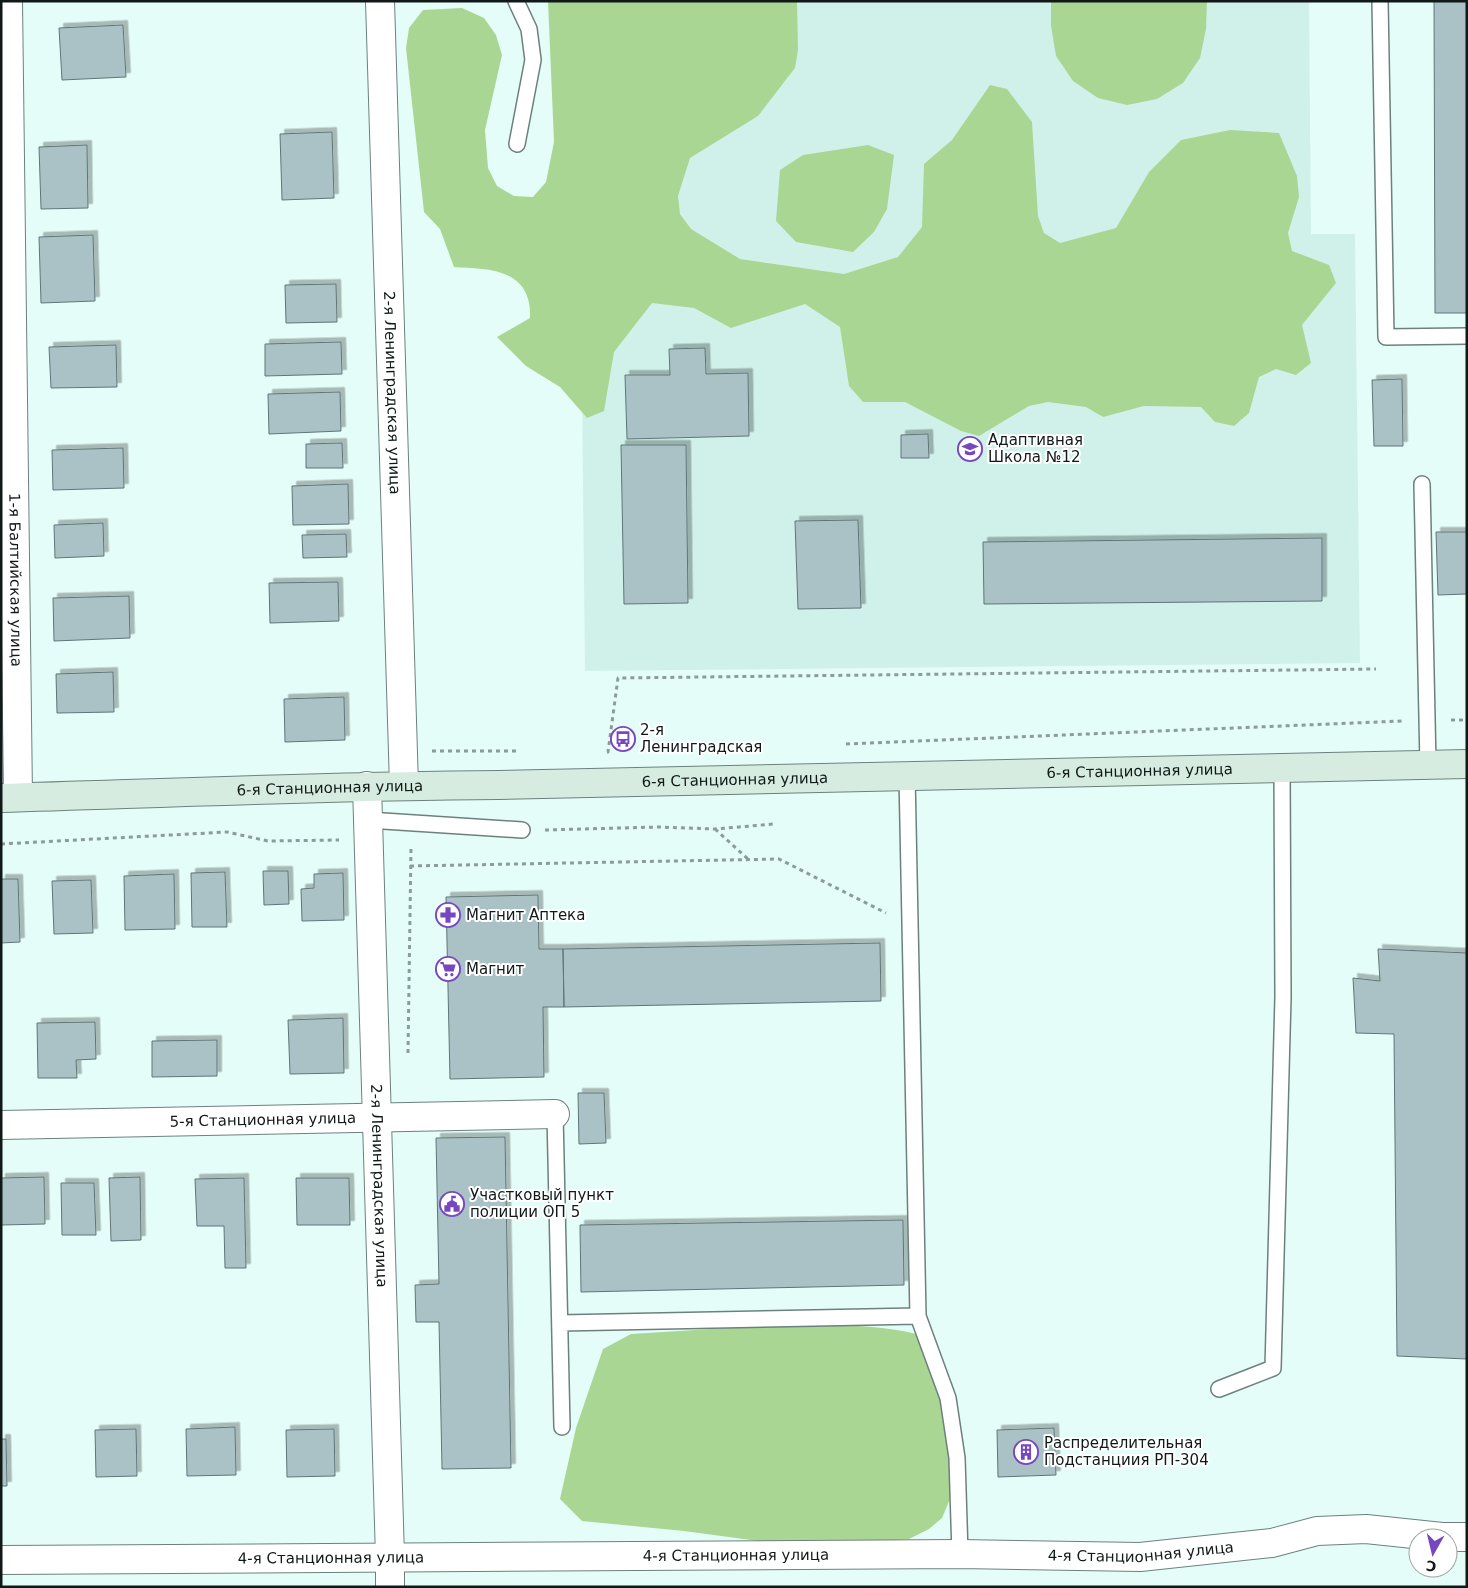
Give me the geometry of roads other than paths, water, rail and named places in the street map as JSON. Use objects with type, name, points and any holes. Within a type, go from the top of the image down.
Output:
[{"type":"main road","name":"6-я Станционная улица","points":[[10,798],[182,794],[367,786],[1467,764]]},
{"type":"street","name":"1-я Балтийская улица","points":[[8,1],[10,798]]},
{"type":"street","name":"2-я Ленинградская улица","points":[[380,1],[404,786]]},
{"type":"street","name":"2-я Ленинградская улица","points":[[367,786],[390,1587]]},
{"type":"street","name":"5-я Станционная улица","points":[[1,1126],[377,1116],[555,1114]]},
{"type":"street","name":"4-я Станционная улица","points":[[1,1560],[960,1554],[1140,1557],[1272,1543],[1317,1531],[1366,1529],[1442,1537],[1467,1537]]},
{"type":"lane","points":[[516,1],[529,29],[533,60],[517,144]]},
{"type":"lane","points":[[1380,1],[1386,337],[1467,336]]},
{"type":"lane","points":[[1422,484],[1428,765]]},
{"type":"lane","points":[[1219,1389],[1273,1368],[1283,997],[1282,768]]},
{"type":"lane","points":[[908,775],[918,1316],[948,1398],[957,1458],[960,1554]]},
{"type":"lane","points":[[368,830],[411,824],[522,830]]},
{"type":"lane","points":[[555,1114],[562,1427]]},
{"type":"lane","points":[[560,1322],[918,1316]]},
{"type":"place","name":"Адаптивная Школа №12","points":[[970,449]]},
{"type":"place","name":"2-я Ленинградская","points":[[623,739]]},
{"type":"place","name":"Магнит Аптека","points":[[448,915]]},
{"type":"place","name":"Магнит","points":[[448,969]]},
{"type":"place","name":"Участковый пункт полиции ОП 5","points":[[452,1204]]},
{"type":"place","name":"Распределительная Подстанциия РП-304","points":[[1026,1452]]}]
